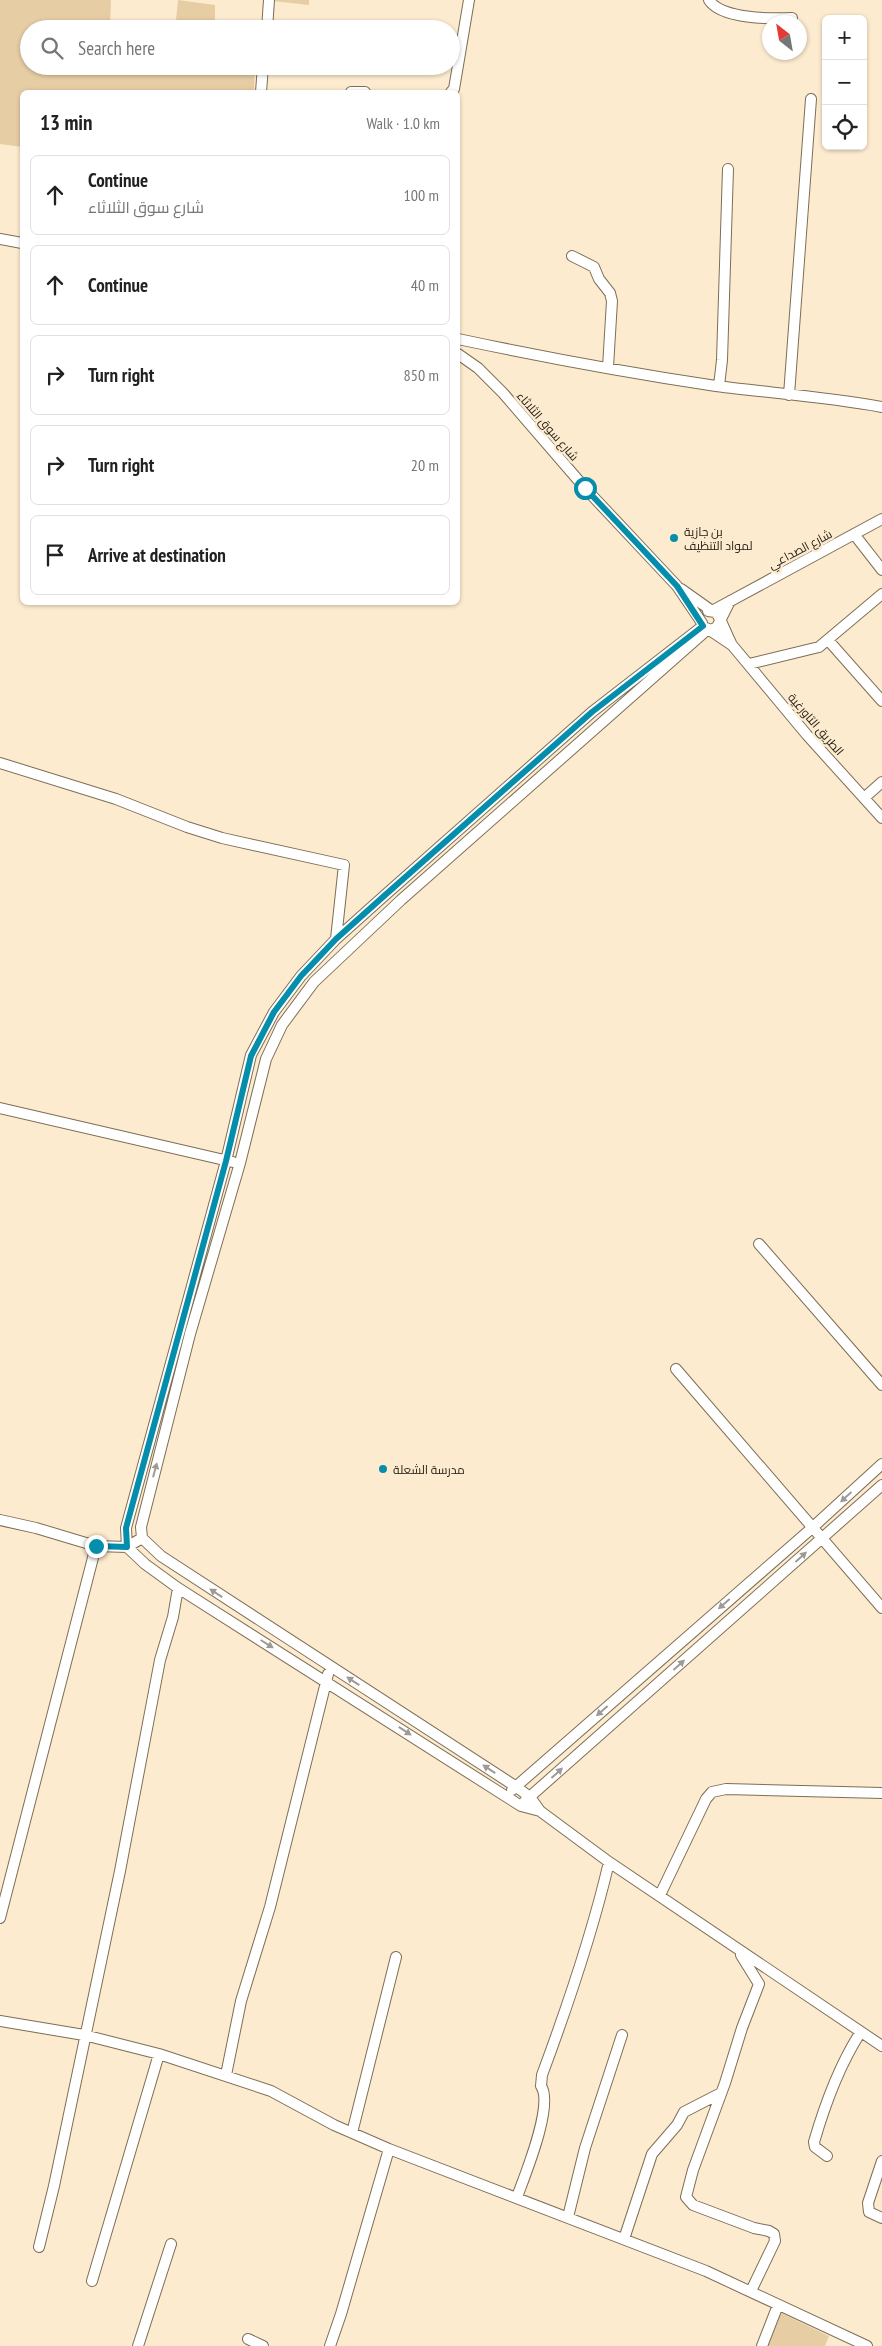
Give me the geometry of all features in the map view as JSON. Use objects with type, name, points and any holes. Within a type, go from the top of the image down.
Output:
[{"type":"street","points":[[268,20],[269,0]]},
{"type":"street","points":[[460,53],[469,0]]},
{"type":"street","points":[[709,0],[718,8],[762,19]]},
{"type":"street","points":[[261,90],[262,75]]},
{"type":"street","points":[[453,90],[456,75]]},
{"type":"street","points":[[789,395],[811,99]]},
{"type":"street","points":[[719,386],[722,360],[728,170]]},
{"type":"street","points":[[0,239],[20,243]]},
{"type":"street","points":[[572,256],[594,267],[599,279],[610,293],[612,301],[608,367]]},
{"type":"street","points":[[460,339],[719,386],[789,395],[835,398],[882,407]]},
{"type":"street","name":"شارع سوق الثلاثاء","points":[[460,355],[478,368],[502,393],[585,488],[677,586]]},
{"type":"street","name":"شارع الصداعي","points":[[712,611],[882,519]]},
{"type":"street","points":[[854,534],[882,570]]},
{"type":"street","points":[[677,586],[712,611],[718,613],[720,622],[732,645]]},
{"type":"street","points":[[677,586],[704,626],[732,645]]},
{"type":"street","points":[[749,664],[819,647],[882,594]]},
{"type":"street","points":[[540,1811],[521,1806],[326,1680],[178,1588],[145,1564],[127,1547],[126,1528],[226,1161],[251,1056],[263,1030],[301,976],[336,939],[478,811],[592,712],[704,626],[717,627],[730,601]]},
{"type":"street","points":[[712,611],[704,614],[704,626],[490,823],[401,900],[314,982],[282,1025],[266,1059],[240,1163],[143,1516],[142,1538],[161,1556],[515,1786],[530,1797],[540,1811],[609,1862],[660,1895],[738,1951],[882,2046]]},
{"type":"street","points":[[828,640],[882,701]]},
{"type":"street","name":"الطريق التاورغية","points":[[732,645],[807,734],[882,818]]},
{"type":"street","points":[[0,763],[116,799],[187,827],[222,838],[344,865],[336,939]]},
{"type":"street","points":[[864,798],[882,782]]},
{"type":"street","points":[[478,811],[490,823]]},
{"type":"street","points":[[0,1108],[240,1163]]},
{"type":"street","points":[[759,1244],[882,1385]]},
{"type":"street","points":[[171,1359],[184,1362]]},
{"type":"street","points":[[676,1368],[882,1608]]},
{"type":"street","points":[[507,1796],[515,1786],[812,1528],[882,1464]]},
{"type":"street","points":[[521,1806],[882,1485]]},
{"type":"street","points":[[0,1520],[96,1546],[127,1547],[142,1538]]},
{"type":"street","points":[[0,1918],[96,1546]]},
{"type":"street","points":[[40,2247],[144,1754],[160,1660],[173,1617],[178,1588]]},
{"type":"street","points":[[226,2075],[241,2001],[270,1907],[330,1667]]},
{"type":"street","points":[[660,1895],[706,1799],[712,1792],[726,1789],[882,1793]]},
{"type":"street","points":[[518,2198],[545,2100],[544,2091],[540,2086],[542,2075],[574,1988],[598,1908],[609,1862]]},
{"type":"street","points":[[738,1951],[760,1984],[742,2028],[722,2093],[693,2170],[686,2197],[693,2205],[774,2234],[775,2241],[751,2291]]},
{"type":"street","points":[[352,2133],[396,1957]]},
{"type":"street","points":[[0,2021],[84,2035],[159,2054],[271,2091],[352,2133],[389,2149],[706,2271],[867,2346]]},
{"type":"street","points":[[827,2156],[815,2147],[814,2142],[824,2108],[843,2062],[860,2033]]},
{"type":"street","points":[[568,2217],[585,2148],[622,2035]]},
{"type":"street","points":[[92,2281],[159,2054]]},
{"type":"street","points":[[624,2239],[652,2154],[677,2125],[684,2112],[722,2093]]},
{"type":"street","points":[[330,2346],[389,2149]]},
{"type":"street","points":[[882,2162],[868,2203],[868,2212],[882,2218]]},
{"type":"street","points":[[138,2346],[171,2244]]},
{"type":"street","points":[[762,2346],[778,2305]]},
{"type":"street","points":[[248,2340],[263,2346]]},
{"type":"shaded area","points":[[0,0],[111,0],[110,20],[20,20],[20,75],[255,75],[254,90],[20,90],[20,147],[0,144]]},
{"type":"shaded area","points":[[178,0],[215,5],[215,20],[176,20]]},
{"type":"shaded area","points":[[309,0],[309,5],[273,1]]},
{"type":"shaded area","points":[[779,2312],[829,2336],[825,2346],[766,2346]]},
{"type":"place","name":"بن جازية لمواد التنظيف","points":[[674,538]]},
{"type":"place","name":"مدرسة الشعلة","points":[[383,1469]]},
{"type":"route","points":[[96,1546],[127,1547],[126,1528],[226,1161],[251,1056],[274,1012],[301,976],[336,939],[478,811],[592,712],[703,626],[677,586],[585,488]]}]
